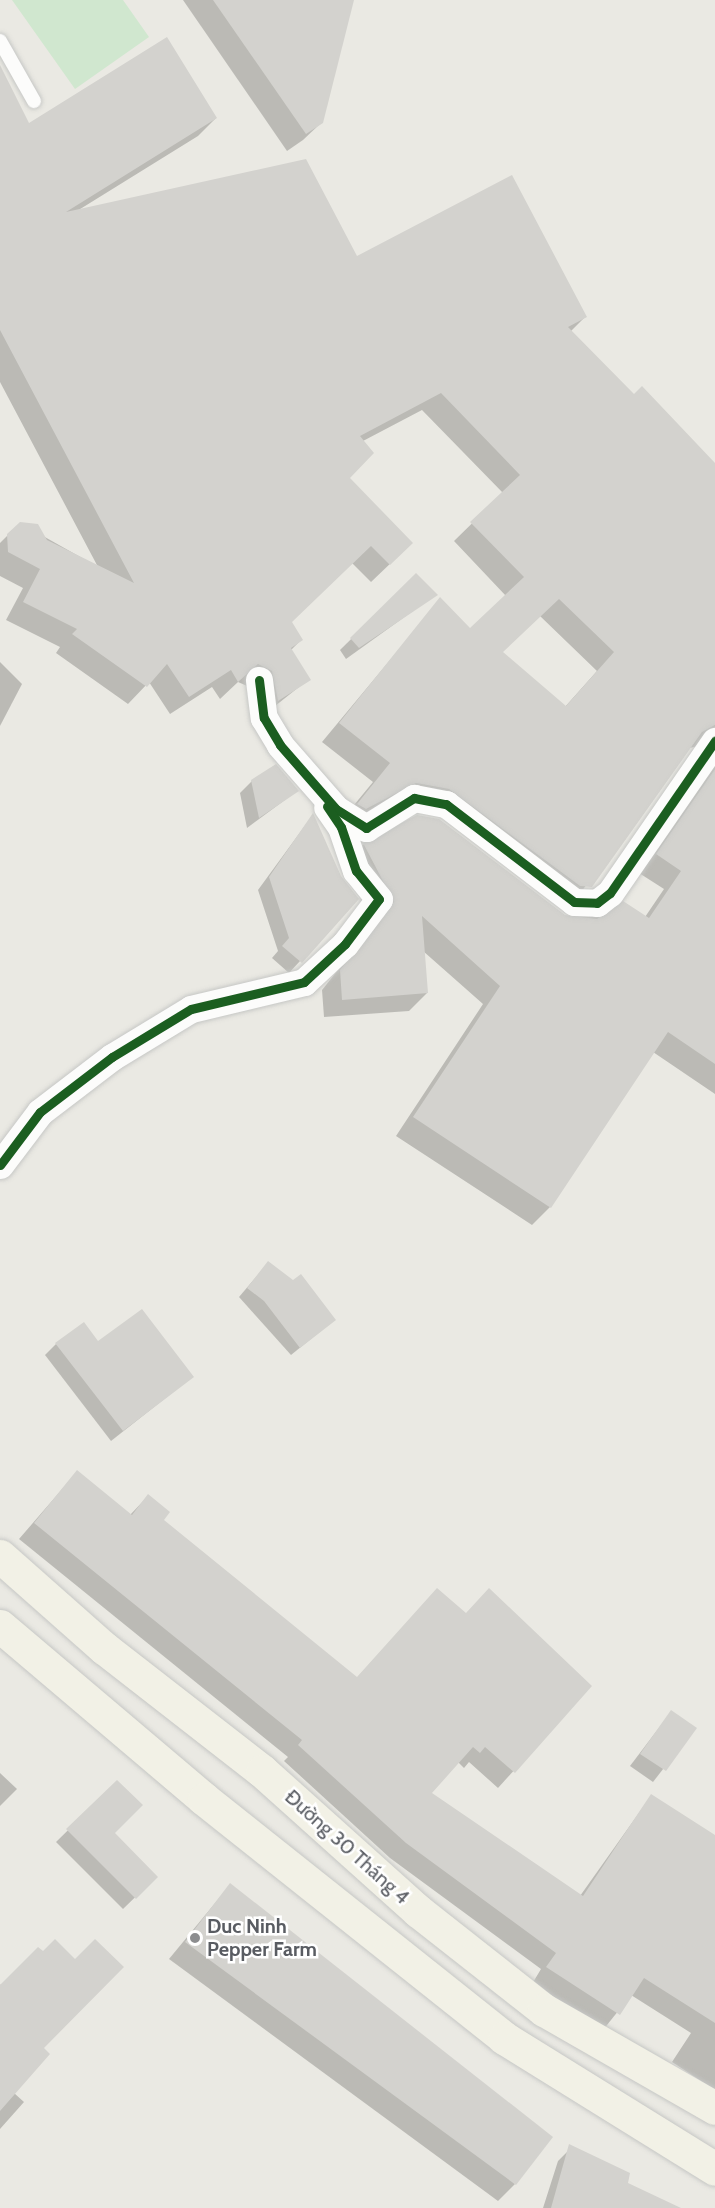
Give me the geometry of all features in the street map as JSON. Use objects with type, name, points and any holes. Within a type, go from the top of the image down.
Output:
[{"type":"main road","name":"Đường 30 Tháng 4","points":[[0,1556],[104,1648],[262,1771],[418,1911],[535,2003],[715,2108]]},
{"type":"main road","points":[[0,1626],[204,1799],[504,2038],[715,2169]]},
{"type":"street","points":[[0,1165],[40,1112],[112,1057],[191,1009],[304,982],[345,945],[378,899],[356,871],[325,800],[264,718],[259,680]]},
{"type":"street","points":[[325,800],[366,828],[414,798],[446,804],[574,902],[597,903],[610,893],[715,741]]},
{"type":"lane","points":[[0,40],[34,101]]},
{"type":"green space","points":[[12,0],[123,0],[149,37],[75,89]]},
{"type":"building","points":[[213,0],[354,0],[323,123],[306,134]]},
{"type":"building","points":[[167,37],[217,118],[66,212],[306,159],[357,256],[512,175],[587,317],[568,327],[634,394],[642,386],[715,463],[715,725],[702,732],[592,887],[580,886],[449,789],[416,783],[366,809],[357,804],[390,763],[339,723],[440,597],[470,628],[524,577],[470,522],[520,475],[441,393],[360,436],[374,453],[350,478],[413,543],[390,565],[371,546],[292,622],[303,640],[291,648],[311,680],[278,701],[272,671],[258,664],[238,682],[231,670],[189,697],[167,664],[147,687],[72,634],[77,629],[23,602],[40,569],[8,552],[7,534],[20,522],[38,524],[47,540],[134,583],[0,330],[0,65],[29,123]],"holes":[[[559,599],[614,652],[566,706],[503,652]]]},
{"type":"building","points":[[416,573],[438,595],[359,648],[350,638]]},
{"type":"building","points":[[276,764],[299,791],[259,818],[251,780]]},
{"type":"building","points":[[715,769],[715,1064],[668,1032],[551,1208],[413,1117],[500,986],[422,916],[428,993],[342,1000],[340,970],[394,902],[363,843],[417,815],[439,819],[565,915],[597,919],[623,901],[649,918],[681,871],[656,854]]},
{"type":"building","points":[[313,813],[341,876],[359,899],[302,963],[282,946],[289,938],[269,877]]},
{"type":"building","points":[[268,1261],[293,1280],[301,1274],[336,1320],[300,1348],[264,1301],[247,1288]]},
{"type":"building","points":[[142,1309],[194,1377],[123,1431],[55,1343],[84,1322],[98,1341]]},
{"type":"building","points":[[77,1470],[132,1515],[148,1494],[170,1512],[164,1520],[357,1677],[437,1588],[466,1613],[489,1588],[592,1686],[515,1773],[485,1747],[480,1753],[473,1747],[432,1793],[583,1896],[651,1794],[715,1835],[715,2023],[644,1978],[620,2015],[546,1967],[556,1953],[406,1843],[298,1745],[302,1740],[34,1523]]},
{"type":"building","points":[[671,1710],[697,1728],[666,1771],[640,1754]]},
{"type":"building","points":[[117,1780],[143,1805],[115,1833],[158,1877],[136,1899],[66,1829]]},
{"type":"building","points":[[230,1883],[553,2137],[516,2185],[185,1942]]},
{"type":"building","points":[[55,1939],[75,1959],[95,1939],[124,1967],[44,2048],[50,2054],[0,2111],[0,1985],[38,1947],[43,1951]]},
{"type":"building","points":[[569,2144],[630,2173],[628,2183],[681,2208],[551,2208]]},
{"type":"cycle path","points":[[259,680],[264,718],[280,745],[336,809],[366,828],[414,798],[446,804],[574,902],[597,903],[610,893],[715,741]]},
{"type":"cycle path","points":[[0,1165],[40,1112],[112,1057],[191,1009],[304,982],[345,944],[379,899],[356,871],[341,827],[327,806]]},
{"type":"place","name":"Duc Ninh Pepper Farm","points":[[195,1938]]}]
